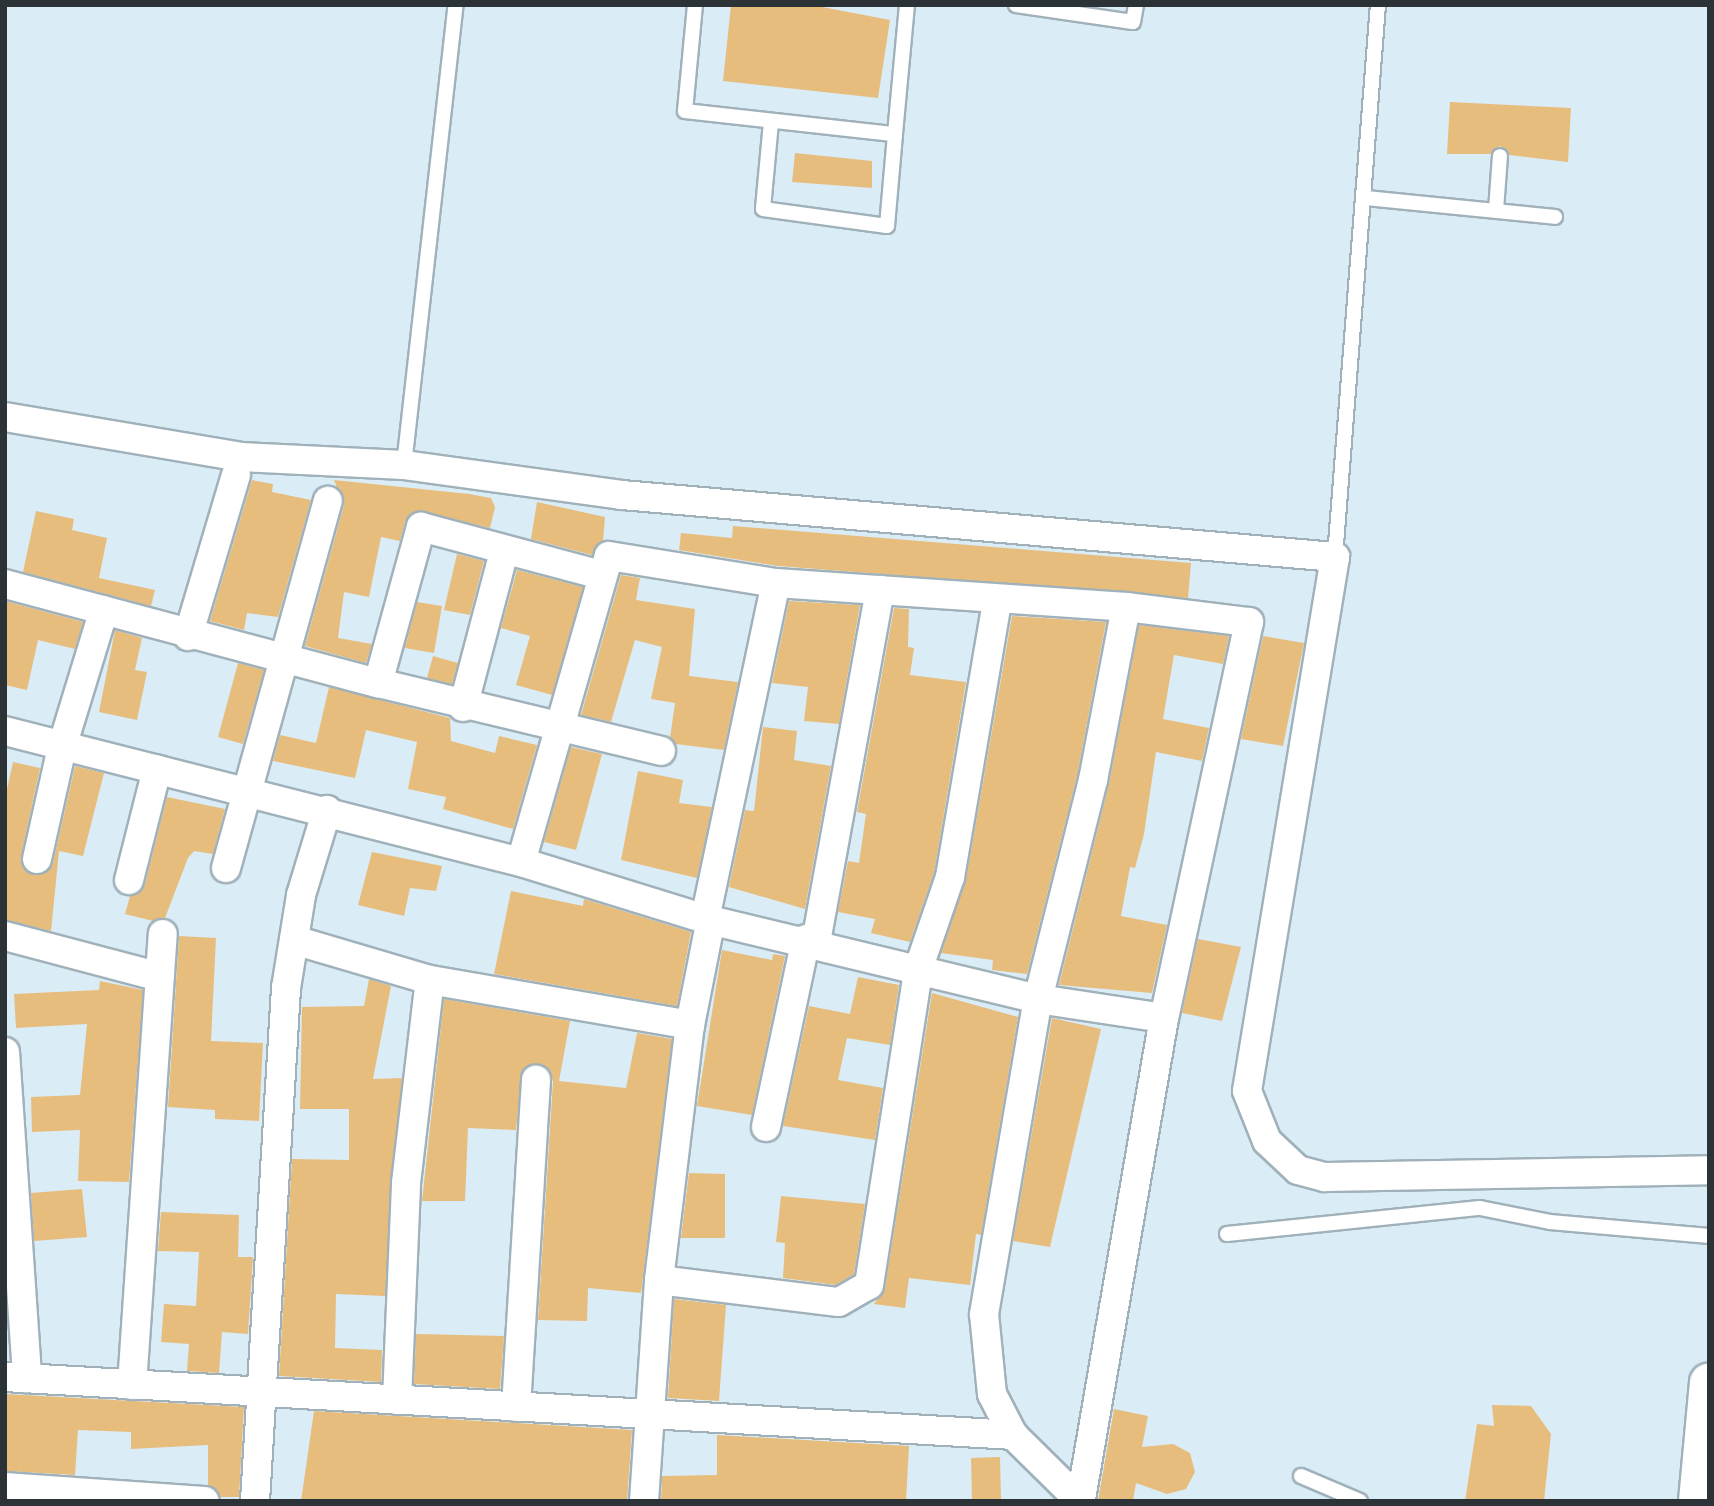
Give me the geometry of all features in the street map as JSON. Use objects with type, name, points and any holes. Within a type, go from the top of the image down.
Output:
[{"type":"main road","points":[[1698,1501],[1709,1382]]},
{"type":"street","points":[[5,417],[241,457],[404,464],[622,495],[1335,557],[1247,1091],[1267,1141],[1298,1170],[1325,1177],[1709,1170]]},
{"type":"street","points":[[188,636],[236,475]]},
{"type":"street","points":[[226,868],[246,788],[284,669],[282,659],[328,501]]},
{"type":"street","points":[[378,683],[421,527],[504,552],[601,575]]},
{"type":"street","points":[[463,707],[504,552]]},
{"type":"street","points":[[522,862],[561,730],[601,575],[609,556],[776,583],[997,602],[1126,607],[1249,622],[1164,1018],[1081,1501]]},
{"type":"street","points":[[644,1501],[659,1280],[690,1025],[708,919],[776,583]]},
{"type":"street","points":[[5,584],[188,636],[463,707],[661,751]]},
{"type":"street","points":[[765,1127],[811,941],[880,590]]},
{"type":"street","points":[[659,1280],[839,1302],[869,1284],[919,967],[950,877],[997,602]]},
{"type":"street","points":[[1081,1501],[1013,1435],[992,1394],[984,1314],[1038,999],[1093,780],[1126,607]]},
{"type":"street","points":[[37,859],[62,747],[104,610]]},
{"type":"street","points":[[5,731],[62,747],[246,788],[522,862],[708,919],[919,967],[1038,999],[1164,1018]]},
{"type":"street","points":[[129,880],[157,769]]},
{"type":"street","points":[[255,1501],[294,940],[327,810]]},
{"type":"street","points":[[132,1385],[163,934]]},
{"type":"street","points":[[5,936],[160,977]]},
{"type":"street","points":[[294,940],[430,979],[690,1025]]},
{"type":"street","points":[[397,1400],[406,1183],[430,979]]},
{"type":"street","points":[[5,1052],[16,1378],[1013,1435]]},
{"type":"street","points":[[516,1407],[536,1080]]},
{"type":"street","points":[[5,1487],[205,1501]]},
{"type":"lane","points":[[404,464],[456,5]]},
{"type":"lane","points":[[695,5],[685,111],[895,134]]},
{"type":"lane","points":[[771,122],[764,209],[887,226],[907,5]]},
{"type":"lane","points":[[1016,5],[1133,22],[1136,5]]},
{"type":"lane","points":[[1335,557],[1366,198],[1378,5]]},
{"type":"lane","points":[[1496,210],[1500,156]]},
{"type":"lane","points":[[1366,198],[1555,217]]},
{"type":"lane","points":[[1227,1234],[1480,1208],[1550,1222],[1709,1236]]},
{"type":"lane","points":[[1301,1476],[1360,1501]]},
{"type":"building","points":[[731,5],[812,5],[890,20],[878,98],[723,81]]},
{"type":"building","points":[[1450,102],[1571,108],[1568,162],[1509,155],[1500,146],[1491,154],[1447,154]]},
{"type":"building","points":[[795,153],[872,161],[872,188],[792,182]]},
{"type":"building","points":[[252,480],[273,484],[272,492],[311,500],[278,617],[247,613],[244,630],[210,621]]},
{"type":"building","points":[[334,480],[469,494],[491,498],[495,507],[490,528],[417,511],[405,522],[400,541],[381,537],[369,597],[344,592],[338,638],[372,644],[366,663],[305,646],[344,505]]},
{"type":"building","points":[[537,502],[605,517],[603,541],[592,555],[531,539]]},
{"type":"building","points":[[36,511],[74,519],[72,530],[107,538],[99,578],[155,590],[151,606],[23,572]]},
{"type":"building","points":[[733,526],[1191,563],[1188,598],[778,566],[679,550],[681,533],[732,538]]},
{"type":"building","points":[[457,554],[484,561],[470,615],[444,610]]},
{"type":"building","points":[[517,570],[583,587],[552,695],[516,685],[530,636],[501,628]]},
{"type":"building","points":[[621,575],[640,578],[636,600],[695,609],[689,676],[738,682],[724,750],[676,744],[670,738],[675,703],[651,699],[662,647],[635,640],[611,722],[581,715]]},
{"type":"building","points":[[5,601],[83,622],[75,649],[38,640],[27,690],[5,685]]},
{"type":"building","points":[[789,601],[860,605],[839,724],[804,721],[808,687],[772,683]]},
{"type":"building","points":[[417,602],[442,606],[434,653],[405,648]]},
{"type":"building","points":[[894,608],[909,609],[908,647],[914,648],[910,675],[966,682],[934,873],[910,942],[871,933],[875,919],[838,912],[848,861],[859,863],[866,814],[857,812]]},
{"type":"building","points":[[1012,616],[1106,622],[1077,776],[1027,974],[992,970],[993,960],[941,953],[966,880]]},
{"type":"building","points":[[1139,625],[1229,636],[1223,664],[1174,655],[1163,719],[1209,728],[1202,761],[1156,752],[1144,834],[1135,868],[1130,867],[1121,916],[1167,925],[1152,993],[1059,985],[1109,784]]},
{"type":"building","points":[[115,630],[142,638],[135,670],[147,672],[137,720],[99,712]]},
{"type":"building","points":[[1263,636],[1304,643],[1283,746],[1241,739]]},
{"type":"building","points":[[433,656],[458,663],[452,684],[427,678]]},
{"type":"building","points":[[238,663],[264,670],[243,744],[218,737]]},
{"type":"building","points":[[329,687],[450,718],[451,741],[495,753],[499,736],[537,745],[513,829],[443,809],[446,797],[408,789],[417,742],[366,730],[355,778],[273,761],[280,735],[316,743]]},
{"type":"building","points":[[763,727],[797,731],[794,760],[831,766],[805,909],[729,887],[745,810],[754,811]]},
{"type":"building","points":[[571,747],[602,754],[576,850],[544,842]]},
{"type":"building","points":[[13,762],[40,768],[21,856],[34,875],[53,863],[75,766],[104,773],[83,856],[59,851],[51,931],[5,920],[5,798]]},
{"type":"building","points":[[638,771],[683,780],[679,803],[712,807],[697,878],[621,860]]},
{"type":"building","points":[[167,797],[225,809],[213,854],[194,851],[188,858],[165,918],[153,921],[125,914],[130,896],[145,884]]},
{"type":"building","points":[[372,852],[442,866],[436,891],[410,888],[404,916],[358,905]]},
{"type":"building","points":[[511,891],[583,906],[584,899],[691,932],[677,1006],[494,974]]},
{"type":"building","points":[[179,936],[216,938],[211,1041],[263,1043],[259,1121],[215,1119],[215,1110],[168,1107]]},
{"type":"building","points":[[1198,939],[1241,947],[1222,1021],[1182,1013]]},
{"type":"building","points":[[722,950],[772,960],[773,954],[785,956],[752,1115],[697,1106]]},
{"type":"building","points":[[858,977],[899,985],[890,1045],[847,1038],[838,1080],[883,1088],[875,1140],[783,1126],[809,1006],[850,1014]]},
{"type":"building","points":[[369,979],[391,986],[373,1079],[402,1078],[385,1296],[336,1294],[335,1348],[382,1350],[381,1382],[279,1376],[292,1159],[349,1160],[349,1109],[300,1109],[302,1007],[364,1006]]},
{"type":"building","points":[[100,981],[143,990],[129,1182],[78,1181],[80,1130],[32,1132],[31,1097],[80,1095],[87,1024],[16,1028],[14,994],[99,990]]},
{"type":"building","points":[[932,993],[1018,1017],[981,1235],[976,1234],[970,1285],[909,1278],[905,1308],[874,1304],[885,1288]]},
{"type":"building","points":[[444,999],[570,1021],[559,1081],[626,1088],[637,1033],[672,1039],[641,1293],[588,1288],[587,1321],[538,1320],[553,1081],[545,1066],[522,1071],[516,1130],[468,1128],[465,1201],[422,1201]]},
{"type":"building","points":[[1052,1018],[1101,1029],[1050,1247],[1013,1241]]},
{"type":"building","points":[[689,1173],[725,1174],[725,1238],[681,1238]]},
{"type":"building","points":[[82,1189],[87,1237],[34,1241],[31,1193]]},
{"type":"building","points":[[781,1196],[865,1204],[854,1274],[836,1285],[783,1278],[785,1243],[776,1242]]},
{"type":"building","points":[[161,1212],[239,1215],[238,1257],[253,1257],[248,1334],[222,1332],[219,1373],[187,1371],[189,1344],[161,1342],[164,1304],[196,1306],[199,1252],[158,1251]]},
{"type":"building","points":[[674,1299],[726,1305],[719,1401],[668,1398]]},
{"type":"building","points":[[416,1334],[504,1336],[500,1389],[414,1384]]},
{"type":"building","points":[[5,1394],[244,1407],[239,1497],[221,1497],[208,1485],[208,1445],[131,1449],[131,1432],[78,1430],[75,1475],[7,1471]]},
{"type":"building","points":[[1492,1405],[1531,1406],[1551,1434],[1544,1501],[1465,1501],[1477,1424],[1494,1426]]},
{"type":"building","points":[[1114,1409],[1148,1416],[1142,1447],[1173,1444],[1190,1453],[1195,1472],[1186,1489],[1167,1494],[1136,1483],[1133,1501],[1098,1501]]},
{"type":"building","points":[[314,1411],[632,1430],[627,1501],[301,1501]]},
{"type":"building","points":[[717,1435],[909,1446],[906,1501],[661,1501],[662,1476],[717,1475]]},
{"type":"building","points":[[1000,1457],[1001,1501],[972,1501],[971,1458]]}]
